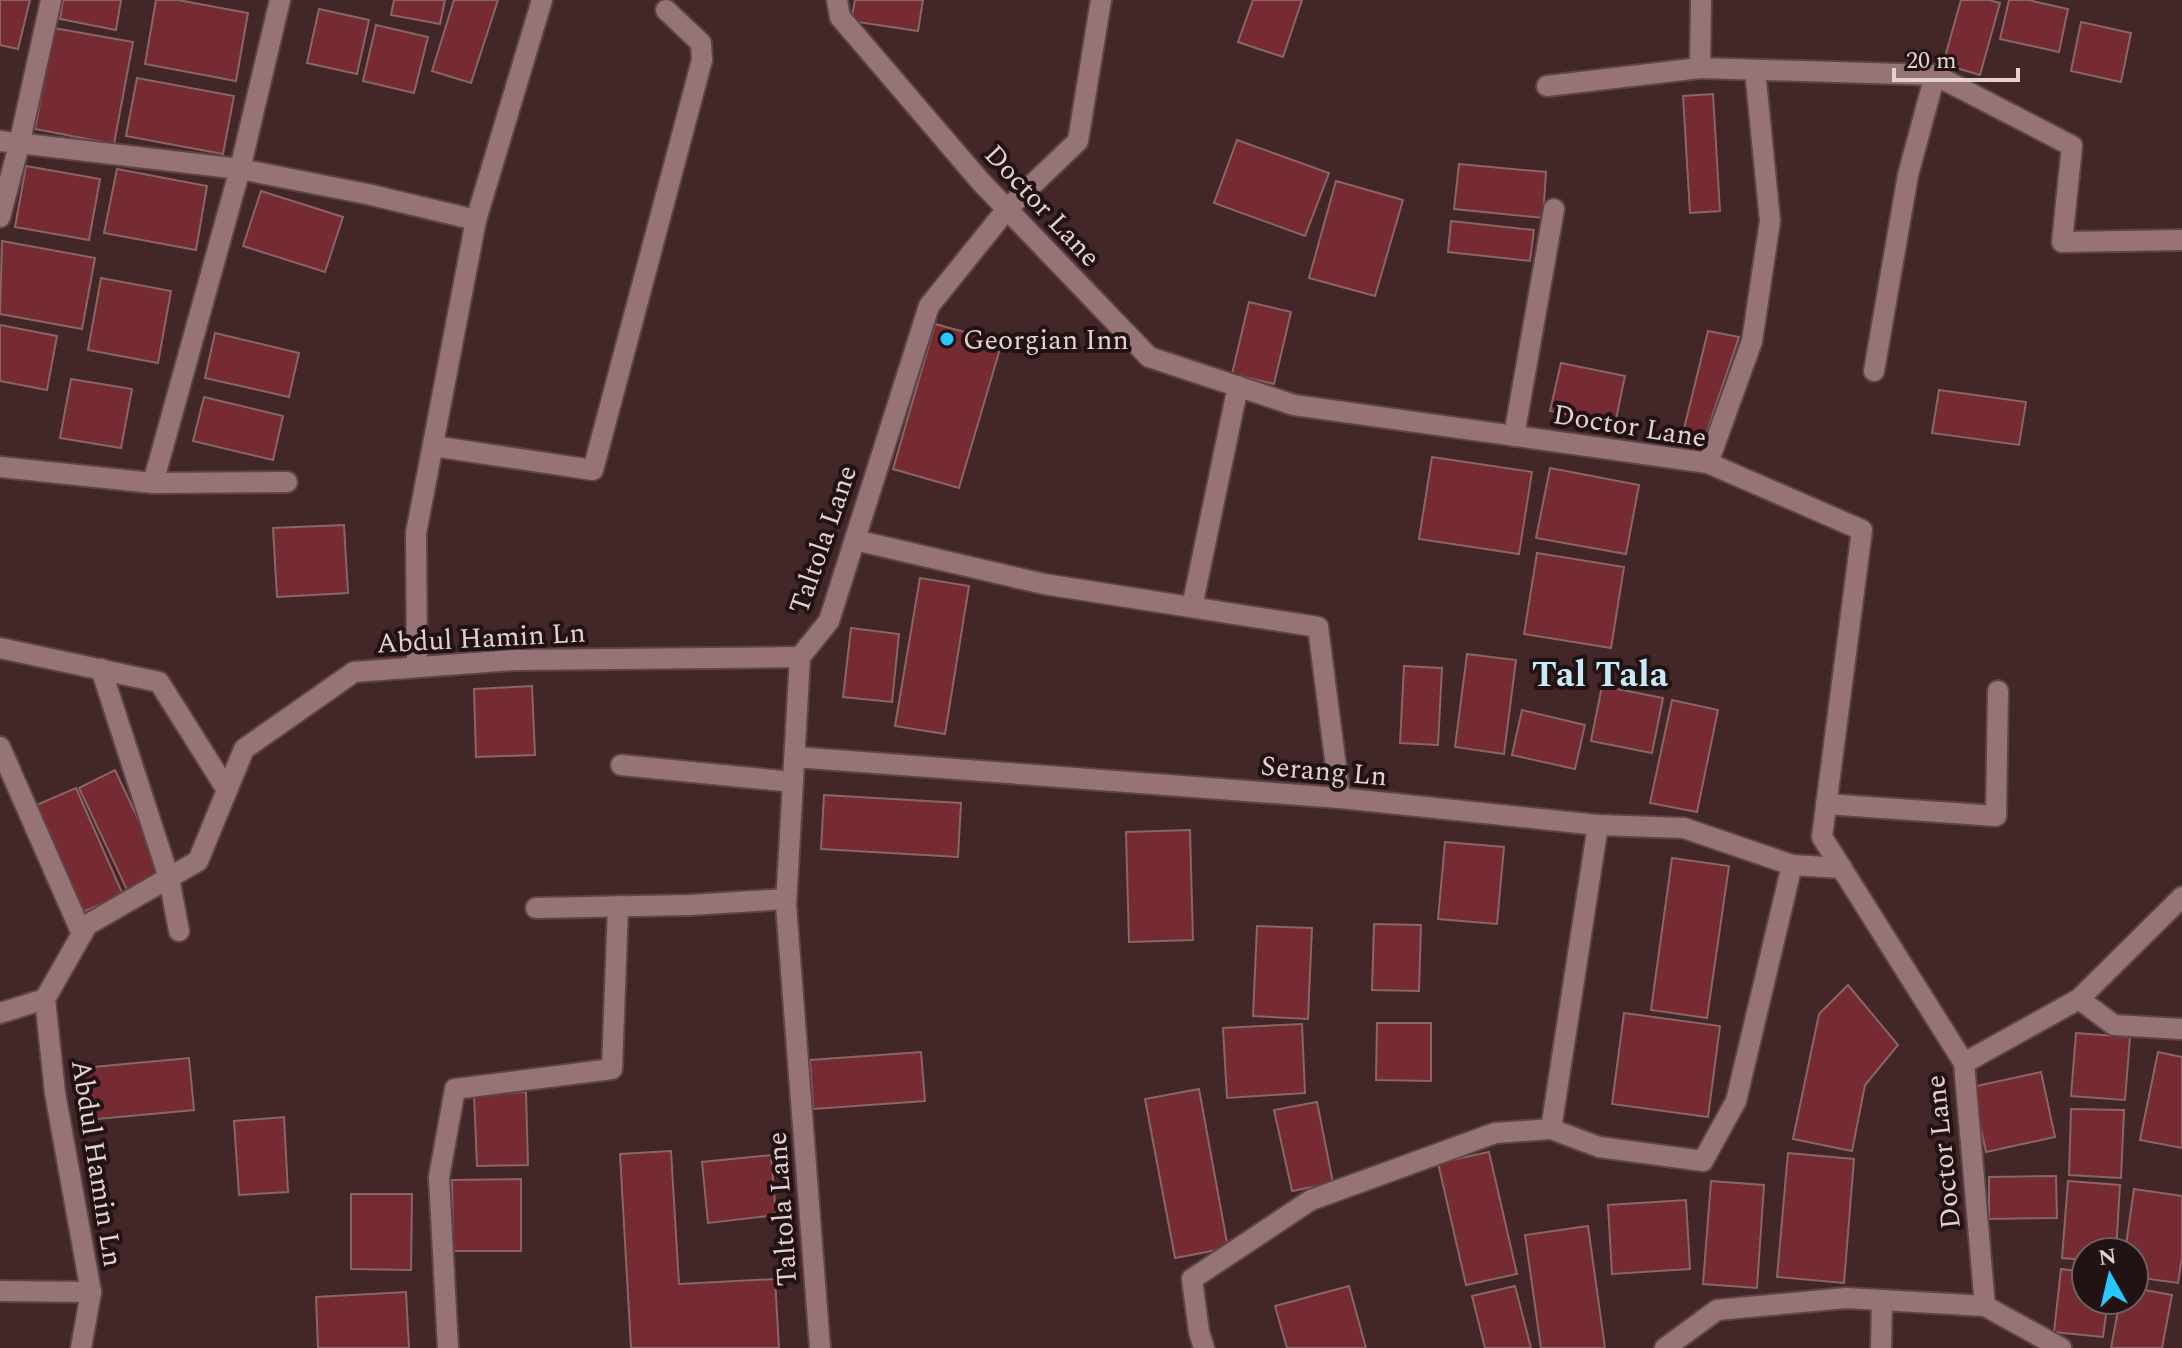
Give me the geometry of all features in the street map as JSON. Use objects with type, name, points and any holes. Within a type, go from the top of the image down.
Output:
[{"type":"street","points":[[0,217],[10,143],[51,0]]},
{"type":"street","points":[[153,483],[240,169],[280,0]]},
{"type":"street","points":[[417,667],[416,533],[476,220],[542,0]]},
{"type":"street","name":"Doctor Lane","points":[[837,0],[840,17],[1007,209],[1149,357],[1294,405],[1708,463],[1862,530],[1822,837],[1964,1063],[1985,1306]]},
{"type":"street","name":"Taltola Lane","points":[[820,1348],[786,899],[800,657],[829,621],[929,306],[1007,209],[1078,141],[1101,0]]},
{"type":"street","points":[[1700,68],[1701,0]]},
{"type":"street","points":[[433,446],[593,470],[702,60],[701,43],[666,10]]},
{"type":"street","points":[[1547,86],[1700,68],[1935,75],[2072,146],[2062,242],[2182,240]]},
{"type":"street","points":[[1708,463],[1752,341],[1770,221],[1755,70]]},
{"type":"street","points":[[1874,371],[1908,175],[1935,75]]},
{"type":"street","points":[[10,143],[240,169],[476,220]]},
{"type":"street","points":[[1514,436],[1554,209]]},
{"type":"street","points":[[1192,607],[1238,386]]},
{"type":"street","points":[[0,467],[153,483],[287,482]]},
{"type":"street","points":[[855,540],[1044,584],[1318,627],[1340,798]]},
{"type":"street","points":[[0,648],[159,682],[227,790]]},
{"type":"street","name":"Abdul Hamin Ln","points":[[91,1292],[55,1093],[45,999],[87,925],[198,861],[244,749],[354,672],[514,660],[800,657]]},
{"type":"street","points":[[101,669],[169,878],[179,931]]},
{"type":"street","points":[[1826,804],[1996,816],[1998,691]]},
{"type":"street","points":[[0,747],[82,934]]},
{"type":"street","name":"Serang Ln","points":[[795,757],[1340,798],[1598,825],[1684,828],[1792,865],[1842,868]]},
{"type":"street","points":[[621,765],[793,782]]},
{"type":"street","points":[[1551,1129],[1598,825]]},
{"type":"street","points":[[1204,1348],[1192,1279],[1311,1200],[1495,1133],[1551,1129],[1599,1147],[1703,1161],[1736,1101],[1792,865]]},
{"type":"street","points":[[1964,1063],[2079,999],[2182,897]]},
{"type":"street","points":[[536,908],[786,899]]},
{"type":"street","points":[[448,1348],[439,1177],[455,1089],[612,1069],[618,906]]},
{"type":"street","points":[[0,1013],[45,999]]},
{"type":"street","points":[[2079,999],[2114,1025],[2182,1029]]},
{"type":"street","points":[[0,1291],[91,1292],[81,1348]]},
{"type":"street","points":[[1665,1348],[1717,1310],[1846,1298],[1985,1306],[2061,1348]]},
{"type":"street","points":[[1881,1348],[1882,1300]]},
{"type":"building","points":[[0,0],[30,0],[18,49],[0,45]]},
{"type":"building","points":[[63,0],[121,0],[116,30],[60,19]]},
{"type":"building","points":[[156,0],[178,0],[248,13],[236,81],[145,64]]},
{"type":"building","points":[[394,0],[445,0],[440,24],[391,15]]},
{"type":"building","points":[[454,0],[498,0],[471,83],[432,71]]},
{"type":"building","points":[[855,0],[923,0],[918,31],[851,21]]},
{"type":"building","points":[[1253,0],[1302,0],[1283,57],[1238,42]]},
{"type":"building","points":[[1961,0],[2000,3],[1980,75],[1943,64]]},
{"type":"building","points":[[2009,0],[2028,0],[2068,9],[2059,52],[2000,39]]},
{"type":"building","points":[[319,9],[369,20],[357,74],[307,63]]},
{"type":"building","points":[[2081,22],[2131,33],[2121,82],[2071,71]]},
{"type":"building","points":[[376,25],[428,37],[414,93],[363,81]]},
{"type":"building","points":[[54,28],[133,42],[114,144],[35,129]]},
{"type":"building","points":[[137,78],[234,96],[223,154],[126,136]]},
{"type":"building","points":[[1713,94],[1720,211],[1690,213],[1683,96]]},
{"type":"building","points":[[1237,140],[1329,173],[1305,236],[1214,203]]},
{"type":"building","points":[[1459,164],[1546,172],[1543,218],[1454,209]]},
{"type":"building","points":[[26,166],[100,179],[89,240],[15,227]]},
{"type":"building","points":[[117,169],[207,186],[196,250],[104,233]]},
{"type":"building","points":[[1336,181],[1403,200],[1375,296],[1309,278]]},
{"type":"building","points":[[261,191],[343,217],[325,272],[243,246]]},
{"type":"building","points":[[1451,221],[1534,230],[1530,261],[1448,252]]},
{"type":"building","points":[[2,241],[95,258],[82,329],[0,314]]},
{"type":"building","points":[[101,278],[171,291],[158,363],[88,350]]},
{"type":"building","points":[[1249,302],[1291,312],[1274,384],[1232,374]]},
{"type":"building","points":[[935,324],[1002,342],[959,488],[893,469]]},
{"type":"building","points":[[0,325],[57,336],[47,390],[0,381]]},
{"type":"building","points":[[1708,331],[1739,337],[1702,446],[1681,441]]},
{"type":"building","points":[[215,333],[299,353],[289,397],[205,378]]},
{"type":"building","points":[[1561,363],[1625,376],[1615,424],[1550,411]]},
{"type":"building","points":[[71,379],[132,389],[121,448],[60,438]]},
{"type":"building","points":[[1939,390],[2026,402],[2019,445],[1932,433]]},
{"type":"building","points":[[204,397],[283,416],[273,460],[193,441]]},
{"type":"building","points":[[1432,457],[1532,472],[1519,554],[1419,539]]},
{"type":"building","points":[[1550,468],[1639,485],[1626,554],[1536,538]]},
{"type":"building","points":[[344,525],[348,593],[277,597],[273,528]]},
{"type":"building","points":[[1537,553],[1624,567],[1611,648],[1524,634]]},
{"type":"building","points":[[920,578],[969,586],[945,734],[895,726]]},
{"type":"building","points":[[851,628],[899,634],[892,702],[843,697]]},
{"type":"building","points":[[1467,654],[1516,660],[1504,754],[1455,747]]},
{"type":"building","points":[[1404,666],[1442,668],[1438,745],[1400,743]]},
{"type":"building","points":[[532,686],[535,755],[476,757],[474,689]]},
{"type":"building","points":[[1602,686],[1663,698],[1652,753],[1591,741]]},
{"type":"building","points":[[1672,700],[1718,710],[1697,812],[1650,803]]},
{"type":"building","points":[[1522,710],[1585,725],[1575,769],[1512,755]]},
{"type":"building","points":[[115,770],[164,874],[128,892],[79,788]]},
{"type":"building","points":[[76,788],[123,895],[80,913],[34,806]]},
{"type":"building","points":[[824,795],[961,803],[958,857],[821,849]]},
{"type":"building","points":[[1190,830],[1193,940],[1129,942],[1126,832]]},
{"type":"building","points":[[1445,842],[1504,847],[1497,924],[1438,919]]},
{"type":"building","points":[[1672,858],[1729,866],[1707,1018],[1651,1010]]},
{"type":"building","points":[[1374,924],[1421,925],[1419,991],[1372,990]]},
{"type":"building","points":[[1257,926],[1312,928],[1308,1019],[1253,1016]]},
{"type":"building","points":[[1848,985],[1898,1045],[1865,1085],[1852,1151],[1793,1139],[1819,1014]]},
{"type":"building","points":[[1624,1013],[1720,1026],[1708,1117],[1612,1104]]},
{"type":"building","points":[[1377,1023],[1431,1023],[1431,1081],[1376,1080]]},
{"type":"building","points":[[1302,1024],[1305,1093],[1227,1098],[1223,1028]]},
{"type":"building","points":[[2076,1033],[2130,1037],[2125,1100],[2071,1096]]},
{"type":"building","points":[[921,1052],[925,1101],[813,1109],[810,1060]]},
{"type":"building","points":[[2158,1052],[2182,1057],[2182,1148],[2140,1140]]},
{"type":"building","points":[[189,1058],[194,1110],[87,1120],[83,1068]]},
{"type":"building","points":[[2041,1072],[2055,1137],[1986,1152],[1972,1087]]},
{"type":"building","points":[[1199,1089],[1228,1248],[1175,1258],[1145,1099]]},
{"type":"building","points":[[526,1092],[528,1165],[477,1166],[474,1094]]},
{"type":"building","points":[[1317,1102],[1333,1183],[1292,1191],[1274,1110]]},
{"type":"building","points":[[2071,1109],[2124,1110],[2121,1178],[2069,1175]]},
{"type":"building","points":[[284,1117],[288,1192],[239,1195],[234,1121]]},
{"type":"building","points":[[671,1151],[679,1284],[775,1279],[779,1348],[631,1348],[620,1154]]},
{"type":"building","points":[[1489,1152],[1517,1274],[1466,1285],[1438,1163]]},
{"type":"building","points":[[1788,1153],[1854,1159],[1844,1283],[1777,1277]]},
{"type":"building","points":[[771,1155],[776,1215],[708,1223],[702,1162]]},
{"type":"building","points":[[2056,1176],[2057,1218],[1989,1219],[1989,1177]]},
{"type":"building","points":[[521,1179],[521,1251],[453,1251],[452,1180]]},
{"type":"building","points":[[1711,1181],[1764,1185],[1757,1288],[1703,1284]]},
{"type":"building","points":[[2068,1181],[2120,1185],[2117,1236],[2070,1236],[2070,1259],[2062,1258]]},
{"type":"building","points":[[2134,1189],[2182,1196],[2182,1257],[2178,1283],[2150,1279],[2150,1236],[2127,1236]]},
{"type":"building","points":[[351,1194],[412,1194],[411,1270],[351,1269]]},
{"type":"building","points":[[1686,1200],[1690,1269],[1612,1274],[1608,1205]]},
{"type":"building","points":[[1588,1226],[1605,1348],[1541,1348],[1525,1235]]},
{"type":"building","points":[[2061,1269],[2070,1270],[2070,1316],[2106,1316],[2103,1337],[2054,1332]]},
{"type":"building","points":[[1349,1286],[1366,1348],[1287,1348],[1275,1306]]},
{"type":"building","points":[[1515,1286],[1531,1348],[1485,1348],[1472,1296]]},
{"type":"building","points":[[2150,1291],[2172,1295],[2162,1348],[2111,1348],[2117,1316],[2150,1316]]},
{"type":"building","points":[[406,1292],[409,1348],[318,1348],[316,1297]]},
{"type":"place","name":"Georgian Inn","points":[[947,339]]},
{"type":"district","name":"Tal Tala","points":[[1600,673]]}]
